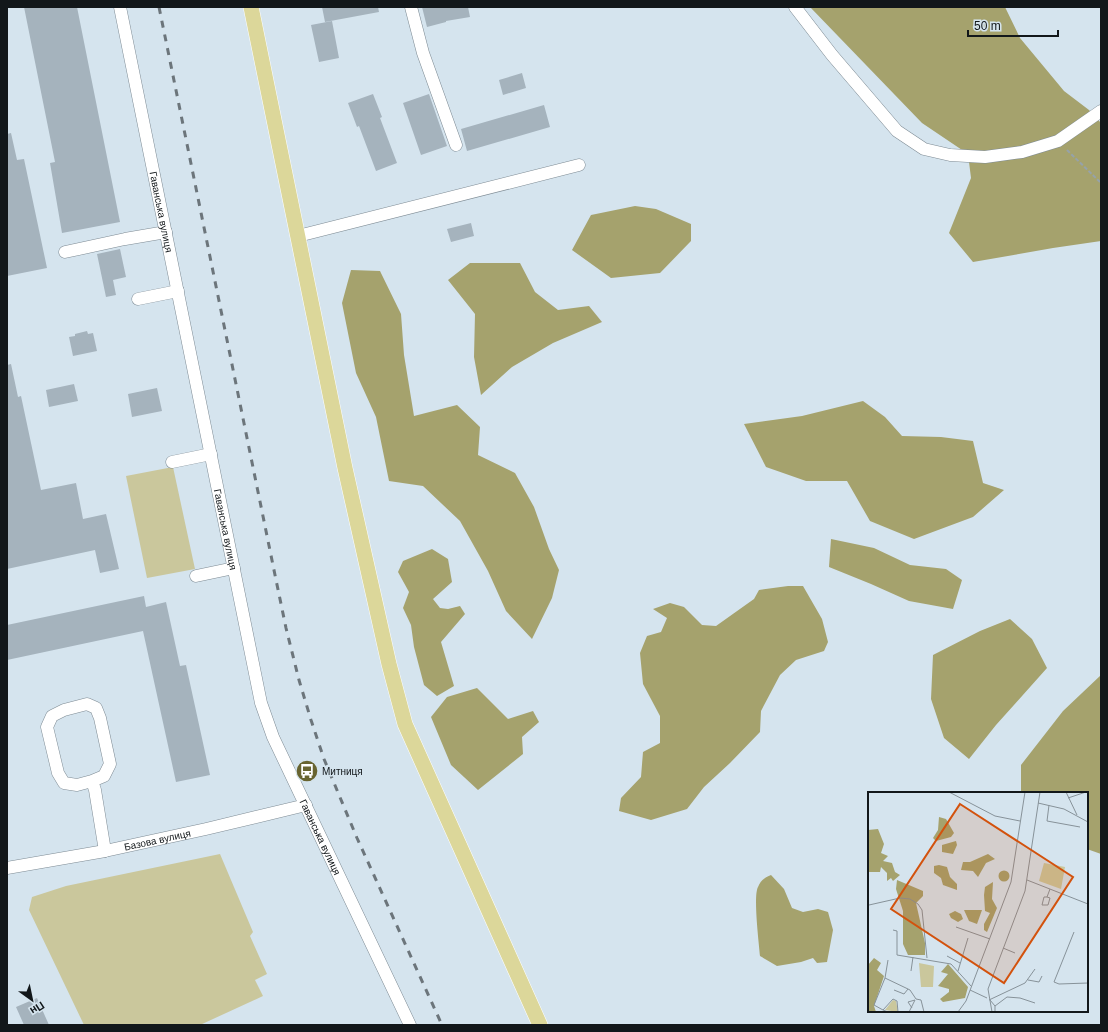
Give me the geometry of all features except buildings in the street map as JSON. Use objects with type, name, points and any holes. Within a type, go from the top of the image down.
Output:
[{"type":"main road","points":[[251,7],[345,468],[388,664],[405,724],[540,1025]]},
{"type":"street","name":"Гаванська вулиця","points":[[120,7],[261,703],[273,737],[410,1025]]},
{"type":"street","points":[[411,7],[423,53],[456,145]]},
{"type":"street","points":[[795,7],[832,55],[897,131],[924,149],[950,155],[985,157],[1022,152],[1058,141],[1101,111]]},
{"type":"street","points":[[298,236],[579,165]]},
{"type":"street","points":[[65,252],[166,232]]},
{"type":"street","points":[[138,299],[178,291]]},
{"type":"street","points":[[172,462],[211,454]]},
{"type":"street","points":[[196,576],[234,568]]},
{"type":"street","points":[[87,704],[96,708],[100,718],[110,764],[104,776],[92,781],[77,785],[64,783],[58,773],[47,727],[52,716],[64,710],[87,704]]},
{"type":"street","points":[[92,781],[95,790],[105,850]]},
{"type":"street","name":"Базова вулиця","points":[[7,868],[206,829],[306,805]]},
{"type":"path","points":[[1058,141],[1101,183]]},
{"type":"shaded area","points":[[810,7],[1005,7],[1020,38],[1064,91],[1089,110],[1101,123],[1101,241],[973,262],[949,233],[971,178],[968,154],[922,123]]},
{"type":"shaded area","points":[[635,206],[656,209],[691,224],[691,241],[660,273],[611,278],[572,250],[591,215]]},
{"type":"shaded area","points":[[470,263],[520,263],[535,292],[558,310],[589,306],[602,322],[553,343],[512,367],[481,395],[474,357],[475,314],[448,280]]},
{"type":"shaded area","points":[[351,270],[380,271],[401,314],[404,355],[414,416],[457,405],[480,427],[478,455],[515,473],[534,507],[549,549],[559,570],[552,598],[532,639],[506,611],[488,571],[460,521],[423,486],[389,481],[376,417],[356,373],[342,303]]},
{"type":"shaded area","points":[[863,401],[885,417],[902,436],[941,437],[973,441],[983,483],[1004,490],[973,517],[914,539],[870,521],[847,481],[806,481],[766,467],[744,424],[802,416]]},
{"type":"shaded area","points":[[173,467],[195,569],[147,578],[126,476]]},
{"type":"shaded area","points":[[831,539],[874,548],[910,565],[946,569],[962,580],[953,609],[909,601],[829,567]]},
{"type":"shaded area","points":[[432,549],[448,559],[452,582],[433,599],[440,608],[448,609],[460,606],[465,614],[441,642],[454,686],[437,696],[424,685],[414,647],[411,625],[403,608],[409,592],[398,572],[403,561]]},
{"type":"shaded area","points":[[788,586],[803,586],[822,619],[828,642],[824,651],[796,660],[780,675],[761,711],[760,732],[704,787],[687,809],[651,820],[619,811],[621,798],[641,777],[643,752],[660,743],[660,716],[643,684],[640,653],[647,636],[661,632],[667,618],[653,609],[670,603],[684,607],[702,625],[716,626],[754,599],[759,590]]},
{"type":"shaded area","points":[[1010,619],[1032,639],[1047,668],[996,725],[969,759],[944,738],[931,699],[933,655],[980,631]]},
{"type":"shaded area","points":[[1101,675],[1101,854],[1088,849],[1088,792],[1021,792],[1021,765],[1063,711]]},
{"type":"shaded area","points":[[477,688],[508,719],[533,711],[539,722],[522,737],[523,754],[478,790],[451,765],[431,717],[447,697]]},
{"type":"shaded area","points":[[220,854],[253,932],[250,936],[267,974],[255,980],[263,996],[200,1025],[84,1025],[29,910],[32,897],[66,886]]},
{"type":"shaded area","points":[[771,875],[784,889],[792,908],[803,912],[818,909],[828,912],[833,930],[827,962],[817,963],[813,958],[801,962],[777,966],[760,956],[756,909],[757,892],[762,881]]},
{"type":"railway","points":[[159,7],[286,628],[299,680],[324,759],[357,838],[442,1025]]},
{"type":"place","name":"Митниця","points":[[307,771]]}]
